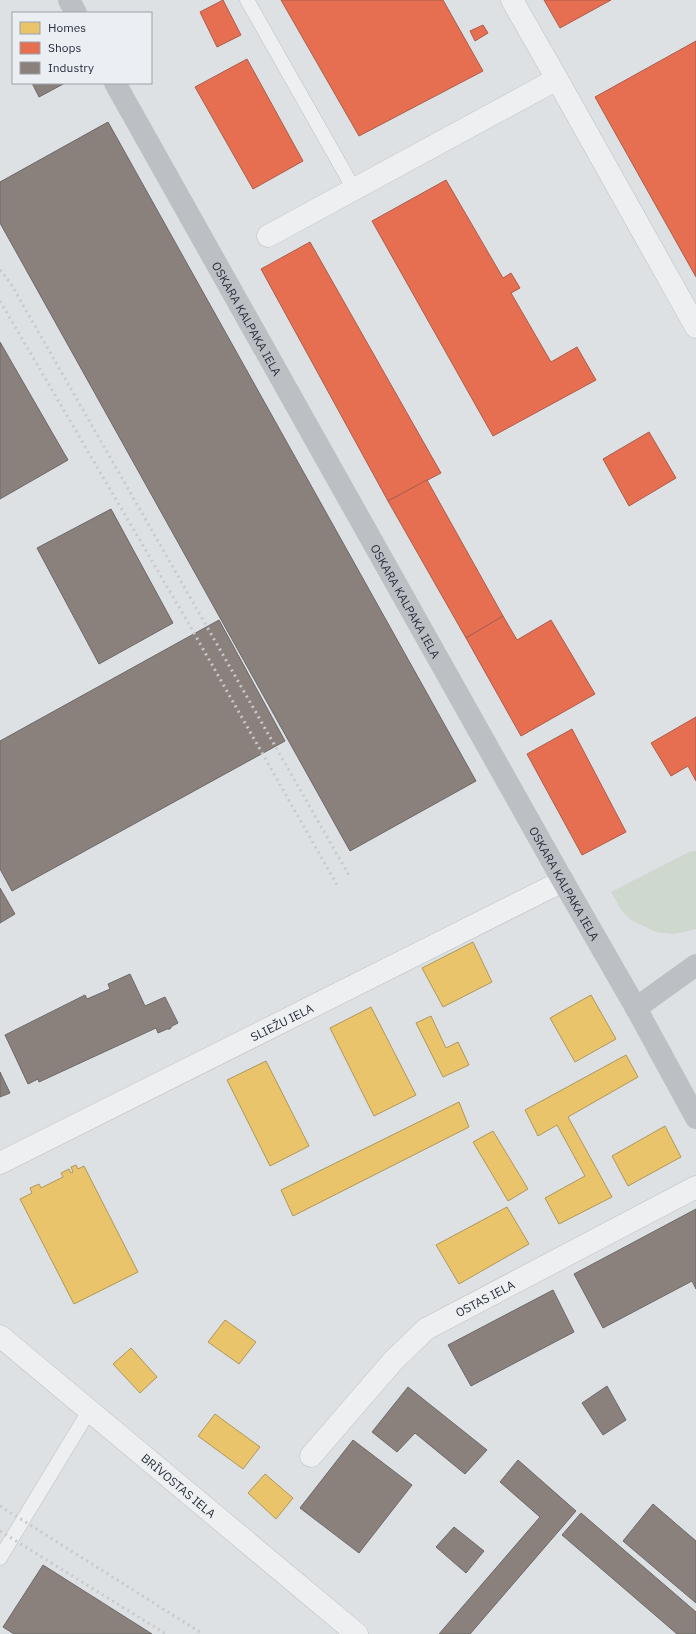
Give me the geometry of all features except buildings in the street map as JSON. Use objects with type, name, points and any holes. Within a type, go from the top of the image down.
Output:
[{"type":"main road","points":[[69,0],[75,12]]},
{"type":"main road","name":"OSKARA KALPAKA IELA","points":[[116,84],[563,881],[636,1008],[696,1118]]},
{"type":"main road","points":[[636,1008],[696,964]]},
{"type":"street","points":[[512,0],[696,327]]},
{"type":"street","points":[[268,236],[557,79]]},
{"type":"street","name":"SLIEŽU IELA","points":[[0,1163],[563,881]]},
{"type":"street","name":"OSTAS IELA","points":[[311,1456],[393,1361],[426,1329],[696,1187]]},
{"type":"street","name":"BRĪVOSTAS IELA","points":[[0,1336],[357,1634]]},
{"type":"lane","points":[[247,0],[354,189]]},
{"type":"lane","points":[[0,1558],[89,1411]]},
{"type":"shaded area","points":[[696,851],[696,929],[673,934],[656,932],[631,920],[622,911],[611,892],[689,852]]},
{"type":"railway","points":[[0,270],[11,284],[350,877]]},
{"type":"railway","points":[[0,301],[190,626],[337,885]]},
{"type":"railway","points":[[0,1506],[203,1634]]},
{"type":"railway","points":[[0,1531],[166,1634]]}]
